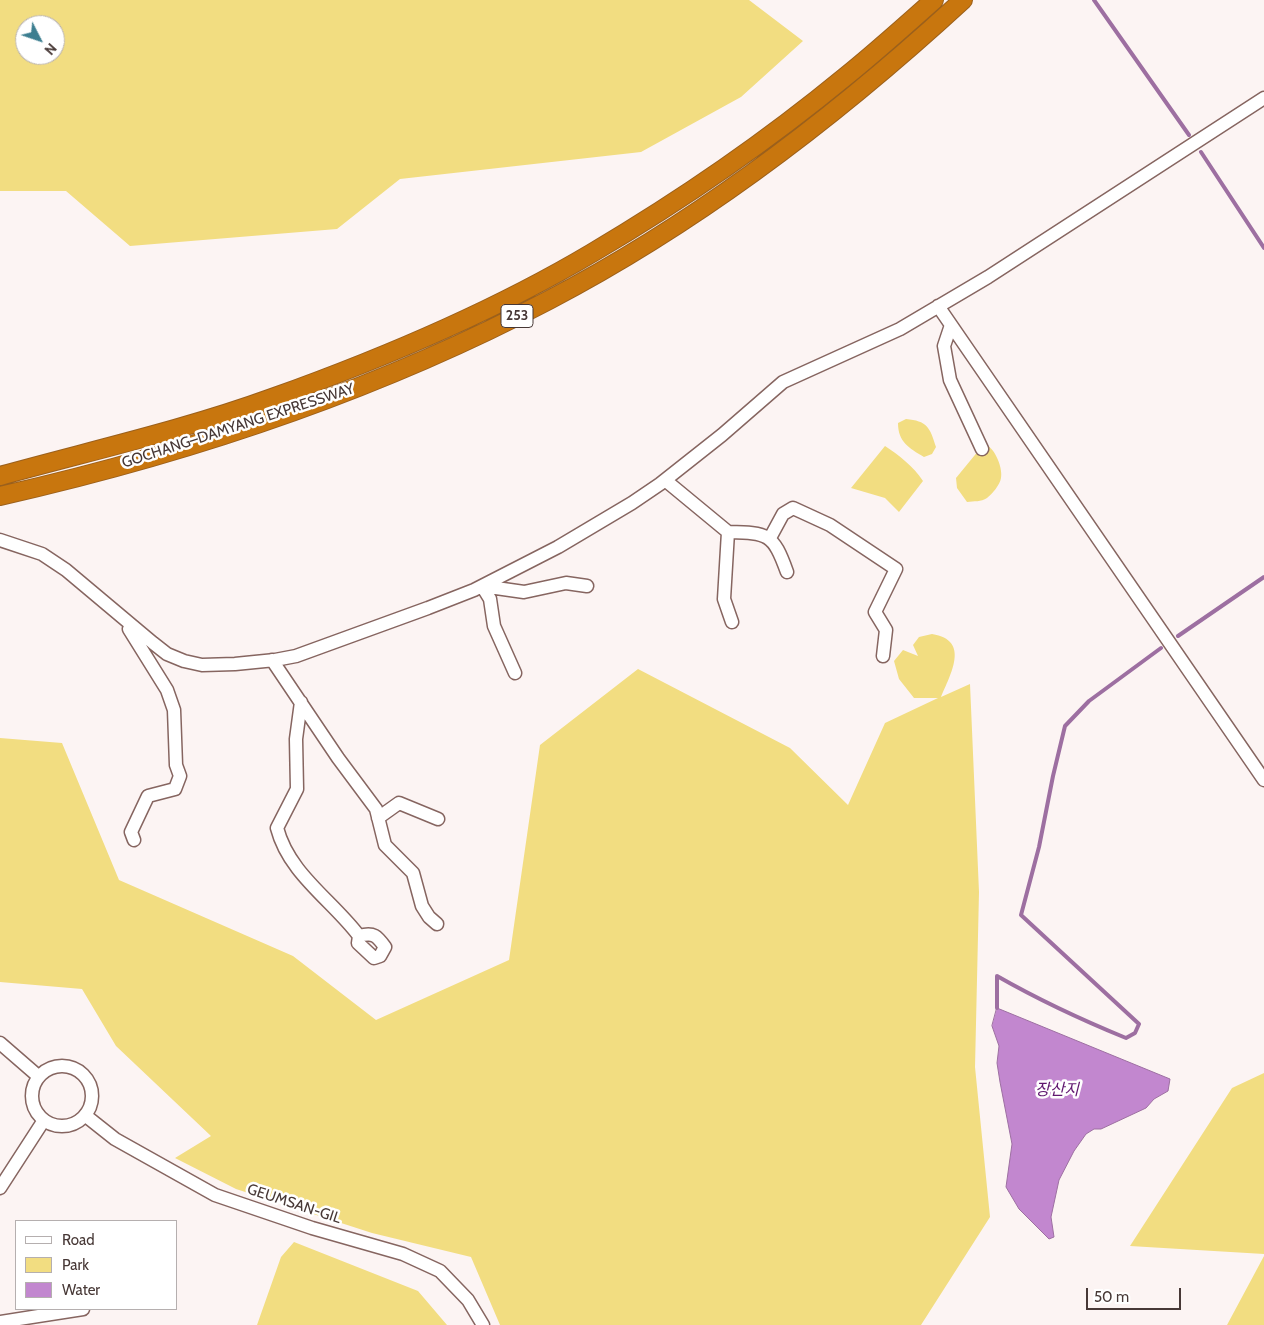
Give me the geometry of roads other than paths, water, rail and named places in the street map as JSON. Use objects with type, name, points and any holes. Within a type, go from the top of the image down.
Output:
[{"type":"highway","name":"GOCHANG–DAMYANG EXPRESSWAY","points":[[0,476],[175,428],[270,399],[434,333],[514,295],[590,254],[725,167],[846,76],[934,0]]},
{"type":"highway","name":"GOCHANG–DAMYANG EXPRESSWAY","points":[[0,496],[80,478],[202,442],[303,408],[386,376],[468,340],[550,299],[672,227],[796,142],[856,94],[963,0]]},
{"type":"street","points":[[0,540],[42,554],[66,570],[168,654],[184,661],[202,665],[226,664],[272,660],[305,653],[482,586],[558,547],[632,504],[665,480],[722,435],[783,382],[900,329],[988,277],[1264,98]]},
{"type":"street","points":[[938,306],[1264,780]]},
{"type":"street","points":[[951,325],[944,346],[950,380],[982,449]]},
{"type":"street","points":[[665,480],[728,532],[758,533],[770,538],[781,554],[788,572]]},
{"type":"street","points":[[770,538],[783,514],[793,508],[830,525],[896,569],[875,612],[886,630],[883,656]]},
{"type":"street","points":[[728,532],[724,599],[732,622]]},
{"type":"street","points":[[482,586],[524,592],[566,583],[587,586]]},
{"type":"street","points":[[482,586],[490,599],[494,626],[515,673]]},
{"type":"street","points":[[123,618],[167,690],[172,703],[174,710],[176,765],[180,776],[175,789],[148,796],[131,832],[134,840]]},
{"type":"street","points":[[272,660],[376,809],[385,845],[413,873],[422,906],[429,917],[437,924]]},
{"type":"street","points":[[301,702],[296,739],[297,789],[277,828],[280,841],[291,861],[312,886],[344,916],[359,936]]},
{"type":"street","points":[[378,818],[399,803],[438,819]]},
{"type":"street","points":[[0,1043],[38,1076]]},
{"type":"street","points":[[65,1066],[74,1068],[82,1073],[92,1089],[93,1099],[91,1108],[86,1116],[78,1123],[68,1127],[57,1127],[39,1116],[34,1107],[32,1097],[38,1076],[55,1067],[65,1066]]},
{"type":"street","name":"GEUMSAN-GIL","points":[[86,1116],[115,1139],[215,1195],[312,1228],[403,1254],[440,1270],[468,1300],[483,1325]]},
{"type":"street","points":[[0,1188],[44,1120]]},
{"type":"street","points":[[0,1322],[77,1310]]},
{"type":"water","name":"장산지","points":[[997,1008],[1170,1079],[1168,1091],[1154,1099],[1146,1108],[1086,1134],[1074,1151],[1059,1180],[1051,1217],[1054,1237],[1049,1239],[1019,1209],[1006,1187],[1012,1144],[997,1063],[999,1046],[992,1026]]},
{"type":"waterway","points":[[1094,0],[1189,135]]},
{"type":"waterway","points":[[1201,152],[1264,248]]},
{"type":"waterway","points":[[1178,636],[1264,577]]},
{"type":"waterway","points":[[997,1008],[997,976],[1061,1009],[1126,1038],[1135,1033],[1139,1024],[1021,915],[1039,847],[1065,726],[1089,701],[1161,648]]}]
